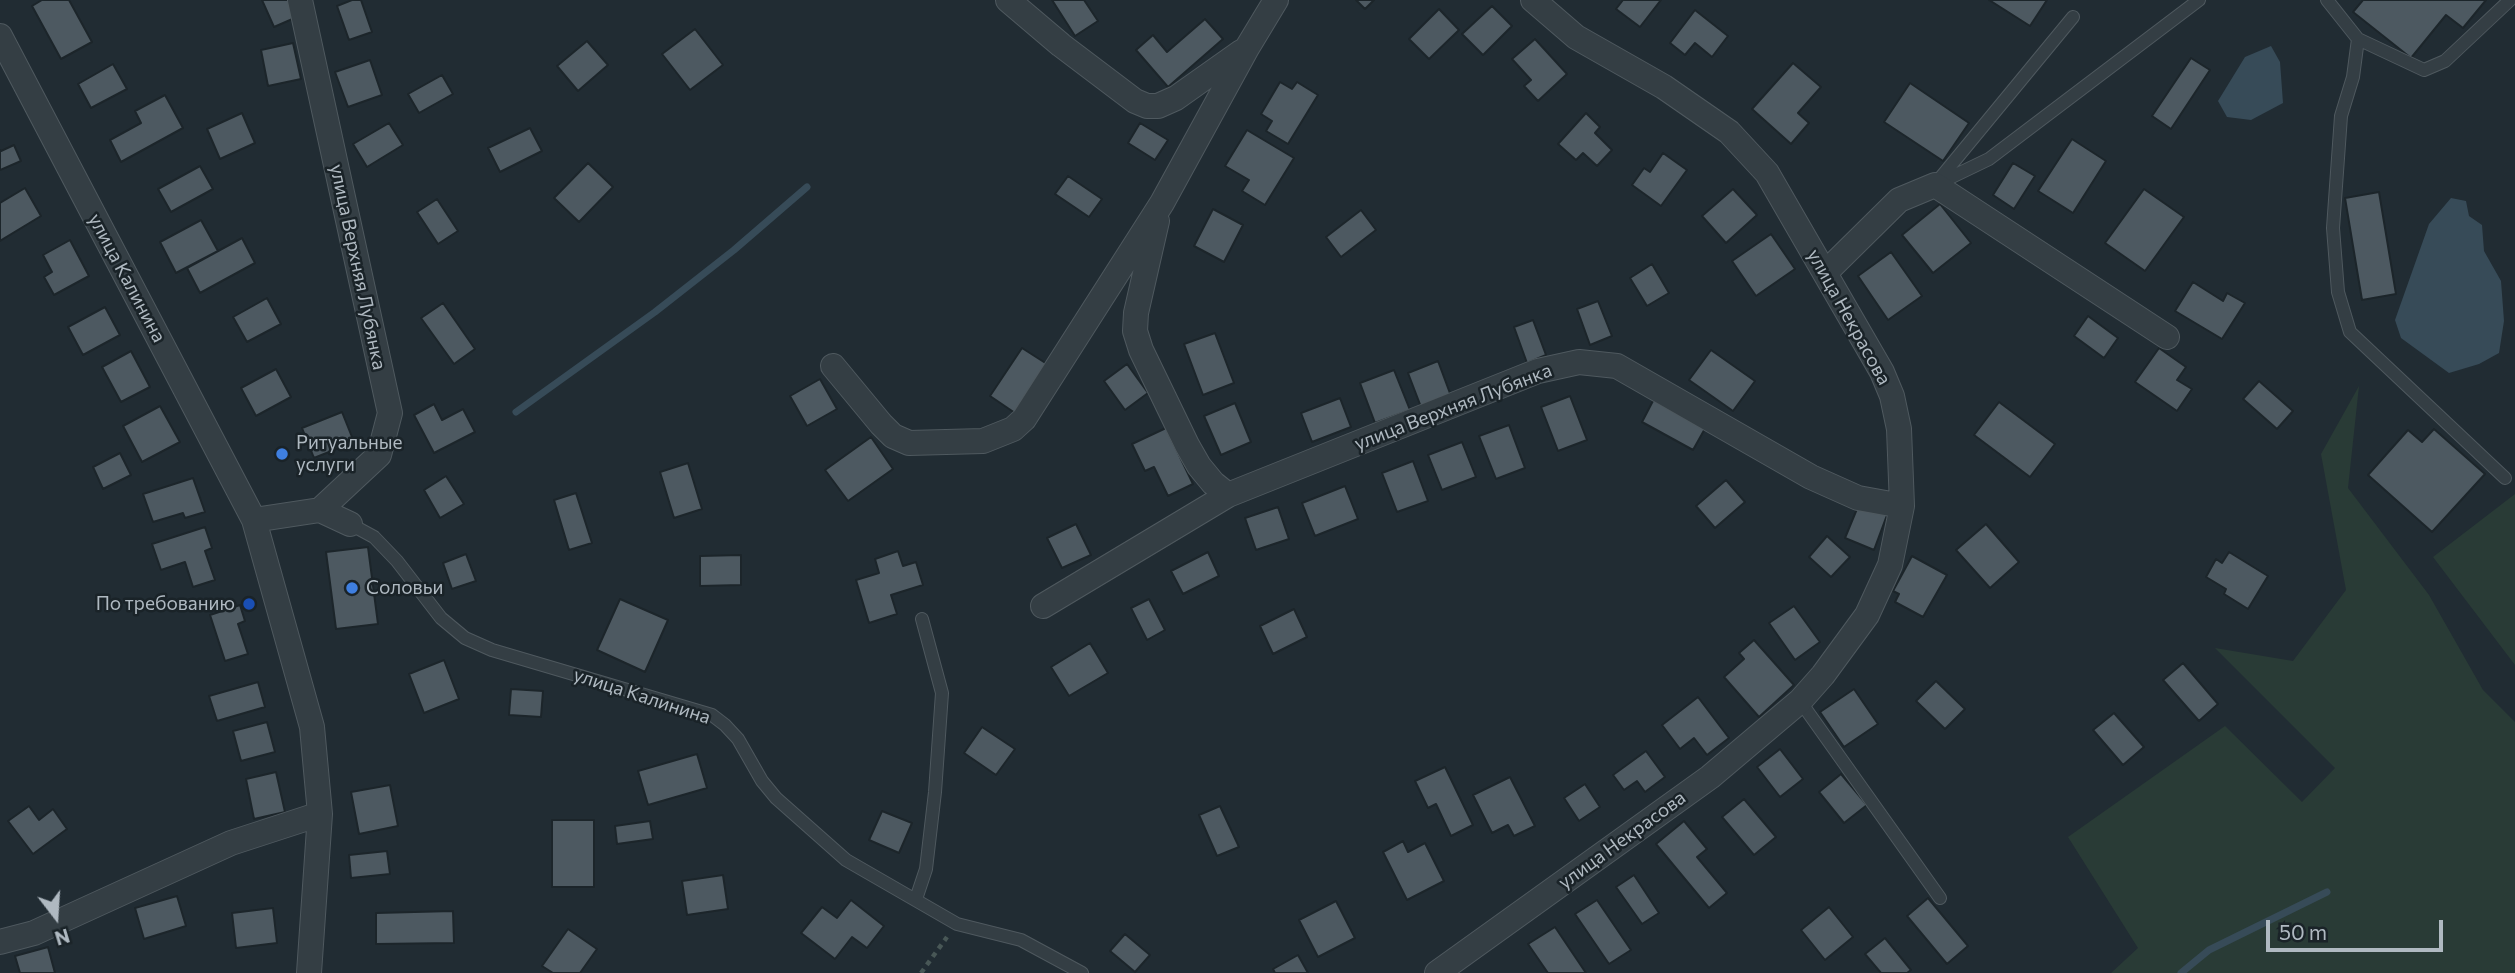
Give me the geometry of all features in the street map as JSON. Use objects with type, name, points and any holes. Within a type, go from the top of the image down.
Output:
[{"type":"street","name":"улица Верхняя Лубянка","points":[[300,0],[390,413],[379,455],[320,510]]},
{"type":"street","points":[[833,366],[893,436],[909,443],[983,441],[1013,429],[1024,419],[1161,202],[1276,0]]},
{"type":"street","name":"улица Некрасова","points":[[1437,973],[1710,777],[1800,701],[1823,675],[1867,615],[1890,565],[1902,506],[1900,439],[1892,396],[1882,372],[1826,272],[1767,173],[1729,132],[1664,87],[1576,37],[1533,0]]},
{"type":"street","points":[[1010,1],[1061,45],[1135,101],[1147,106],[1158,106],[1176,98],[1247,48]]},
{"type":"street","name":"улица Калинина","points":[[0,36],[254,520],[312,727],[320,814],[309,973]]},
{"type":"street","points":[[1826,272],[1899,200],[1935,184],[2167,337]]},
{"type":"street","points":[[1161,202],[1136,313],[1135,331],[1141,350],[1199,466],[1213,483],[1228,495]]},
{"type":"street","name":"улица Верхняя Лубянка","points":[[1043,606],[1228,495],[1538,371],[1579,362],[1617,366],[1811,477],[1858,498],[1902,506]]},
{"type":"street","points":[[254,520],[320,510]]},
{"type":"street","name":"улица Калинина","points":[[320,510],[350,524]]},
{"type":"street","points":[[0,942],[34,933],[231,843],[320,814]]},
{"type":"lane","points":[[1935,184],[1989,159],[2199,0]]},
{"type":"lane","points":[[2327,0],[2358,39],[2424,71],[2445,61],[2510,0]]},
{"type":"lane","points":[[1935,184],[2073,17]]},
{"type":"lane","points":[[2358,39],[2353,76],[2341,116],[2333,228],[2338,292],[2350,332],[2505,478]]},
{"type":"lane","name":"улица Калинина","points":[[350,524],[374,537],[397,561],[441,618],[465,638],[492,650],[712,715],[738,739],[762,781],[776,799],[846,860],[957,924],[1021,940],[1082,973]]},
{"type":"lane","points":[[916,899],[926,869],[942,693],[922,619]]},
{"type":"lane","points":[[1800,701],[1940,898]]},
{"type":"path","points":[[921,973],[957,924]]},
{"type":"green space","points":[[2359,386],[2348,488],[2429,595],[2483,690],[2515,722],[2515,973],[2111,973],[2138,948],[2068,837],[2225,726],[2302,802],[2335,768],[2215,648],[2293,661],[2346,590],[2321,454]]},
{"type":"green space","points":[[2515,494],[2515,665],[2433,557]]},
{"type":"water","points":[[2271,46],[2280,62],[2283,103],[2251,120],[2227,117],[2218,101],[2245,57]]},
{"type":"water","points":[[2451,198],[2466,201],[2469,216],[2482,225],[2484,251],[2501,281],[2504,321],[2499,353],[2479,364],[2449,373],[2401,338],[2395,320],[2429,224]]},
{"type":"building","points":[[42,0],[69,0],[92,42],[61,59],[32,6]]},
{"type":"building","points":[[262,0],[290,0],[297,17],[274,27]]},
{"type":"building","points":[[352,0],[361,0],[372,32],[349,40],[337,6]]},
{"type":"building","points":[[1052,0],[1084,0],[1098,21],[1075,36]]},
{"type":"building","points":[[1356,0],[1374,0],[1365,9]]},
{"type":"building","points":[[1623,0],[1661,0],[1640,27],[1616,9]]},
{"type":"building","points":[[1989,0],[2047,0],[2030,26]]},
{"type":"building","points":[[2363,0],[2486,0],[2463,28],[2446,15],[2411,58],[2353,12]]},
{"type":"building","points":[[1492,6],[1512,26],[1483,55],[1462,34]]},
{"type":"building","points":[[1439,9],[1459,30],[1429,59],[1409,39]]},
{"type":"building","points":[[1695,10],[1728,36],[1712,57],[1695,43],[1685,55],[1670,43]]},
{"type":"building","points":[[1205,19],[1223,39],[1168,87],[1136,50],[1153,35],[1167,52]]},
{"type":"building","points":[[695,29],[723,65],[690,90],[662,54]]},
{"type":"building","points":[[1535,39],[1567,74],[1538,101],[1524,86],[1531,80],[1512,59]]},
{"type":"building","points":[[587,41],[608,65],[578,91],[557,66]]},
{"type":"building","points":[[293,43],[301,79],[268,86],[261,50]]},
{"type":"building","points":[[2191,58],[2210,70],[2171,129],[2152,116]]},
{"type":"building","points":[[370,60],[382,95],[348,107],[335,72]]},
{"type":"building","points":[[1793,63],[1821,87],[1798,113],[1809,123],[1791,144],[1752,109]]},
{"type":"building","points":[[113,64],[127,89],[91,108],[78,84]]},
{"type":"building","points":[[442,75],[453,94],[419,113],[408,94]]},
{"type":"building","points":[[1280,82],[1292,89],[1297,82],[1318,95],[1288,144],[1266,131],[1272,121],[1261,114]]},
{"type":"building","points":[[1910,83],[1969,123],[1943,161],[1884,122]]},
{"type":"building","points":[[165,95],[183,128],[121,162],[110,140],[141,123],[135,111]]},
{"type":"building","points":[[242,113],[255,143],[220,159],[207,129]]},
{"type":"building","points":[[1586,113],[1600,127],[1595,133],[1612,150],[1597,166],[1583,153],[1576,160],[1558,144]]},
{"type":"building","points":[[389,123],[403,145],[367,167],[353,144]]},
{"type":"building","points":[[1140,123],[1168,140],[1155,160],[1128,143]]},
{"type":"building","points":[[530,128],[542,151],[500,172],[488,148]]},
{"type":"building","points":[[1247,130],[1294,158],[1265,205],[1242,191],[1249,180],[1225,166]]},
{"type":"building","points":[[2072,139],[2106,161],[2073,213],[2038,191]]},
{"type":"building","points":[[14,145],[21,161],[0,170],[0,150]]},
{"type":"building","points":[[1663,153],[1687,170],[1661,206],[1632,185],[1644,168],[1650,172]]},
{"type":"building","points":[[588,163],[613,187],[579,222],[554,198]]},
{"type":"building","points":[[2013,163],[2035,176],[2014,209],[1993,195]]},
{"type":"building","points":[[200,166],[213,189],[171,212],[158,189]]},
{"type":"building","points":[[1068,176],[1102,199],[1089,217],[1055,194]]},
{"type":"building","points":[[25,188],[41,216],[0,241],[0,203]]},
{"type":"building","points":[[1733,189],[1757,215],[1726,243],[1702,216]]},
{"type":"building","points":[[2144,189],[2184,217],[2145,271],[2105,243]]},
{"type":"building","points":[[2379,192],[2396,294],[2362,300],[2345,198]]},
{"type":"building","points":[[437,199],[458,231],[438,244],[417,212]]},
{"type":"building","points":[[1940,204],[1971,243],[1933,273],[1902,235]]},
{"type":"building","points":[[1213,209],[1243,225],[1224,262],[1194,246]]},
{"type":"building","points":[[1361,210],[1376,230],[1341,257],[1326,237]]},
{"type":"building","points":[[201,220],[218,251],[176,273],[160,242]]},
{"type":"building","points":[[1771,234],[1795,269],[1756,296],[1732,261]]},
{"type":"building","points":[[242,238],[255,263],[200,293],[187,268]]},
{"type":"building","points":[[70,240],[89,276],[54,295],[44,277],[52,272],[43,255]]},
{"type":"building","points":[[1891,252],[1922,296],[1888,320],[1858,276]]},
{"type":"building","points":[[1652,264],[1669,293],[1647,306],[1630,278]]},
{"type":"building","points":[[2193,282],[2223,301],[2227,293],[2245,303],[2222,339],[2175,311]]},
{"type":"building","points":[[267,298],[281,324],[247,342],[233,317]]},
{"type":"building","points":[[1598,301],[1612,336],[1590,345],[1577,309]]},
{"type":"building","points":[[443,303],[475,349],[454,364],[421,318]]},
{"type":"building","points":[[105,307],[120,335],[83,355],[68,327]]},
{"type":"building","points":[[2088,316],[2118,338],[2104,358],[2074,336]]},
{"type":"building","points":[[1533,320],[1546,355],[1527,363],[1514,327]]},
{"type":"building","points":[[1215,333],[1234,383],[1203,395],[1184,344]]},
{"type":"building","points":[[1022,348],[1047,364],[1015,413],[990,396]]},
{"type":"building","points":[[2159,348],[2186,367],[2177,380],[2192,389],[2177,411],[2135,382]]},
{"type":"building","points":[[1711,350],[1755,381],[1733,411],[1689,380]]},
{"type":"building","points":[[131,351],[150,387],[121,402],[102,367]]},
{"type":"building","points":[[1438,361],[1451,396],[1421,407],[1408,373]]},
{"type":"building","points":[[1127,364],[1148,393],[1125,410],[1104,381]]},
{"type":"building","points":[[276,369],[291,397],[256,416],[241,388]]},
{"type":"building","points":[[1394,370],[1410,410],[1375,423],[1360,383]]},
{"type":"building","points":[[820,379],[837,409],[807,426],[790,396]]},
{"type":"building","points":[[2259,381],[2293,411],[2277,429],[2243,399]]},
{"type":"building","points":[[1570,396],[1587,440],[1558,451],[1541,407]]},
{"type":"building","points":[[1655,397],[1707,425],[1693,450],[1642,422]]},
{"type":"building","points":[[1340,398],[1351,427],[1312,442],[1301,413]]},
{"type":"building","points":[[1999,402],[2055,444],[2030,477],[1974,435]]},
{"type":"building","points":[[1235,403],[1251,442],[1221,455],[1204,416]]},
{"type":"building","points":[[434,404],[442,420],[463,409],[475,432],[434,453],[414,415]]},
{"type":"building","points":[[160,406],[180,442],[142,462],[123,426]]},
{"type":"building","points":[[342,412],[354,442],[314,458],[302,428]]},
{"type":"building","points":[[1509,425],[1525,468],[1496,479],[1479,436]]},
{"type":"building","points":[[1166,428],[1193,484],[1168,496],[1154,467],[1145,471],[1132,444]]},
{"type":"building","points":[[2434,429],[2485,474],[2432,532],[2368,475],[2408,430],[2422,442]]},
{"type":"building","points":[[871,437],[893,469],[848,501],[825,470]]},
{"type":"building","points":[[1462,442],[1476,477],[1442,490],[1428,455]]},
{"type":"building","points":[[120,453],[131,475],[103,489],[93,467]]},
{"type":"building","points":[[1413,461],[1428,501],[1397,512],[1382,473]]},
{"type":"building","points":[[688,463],[702,509],[674,518],[660,472]]},
{"type":"building","points":[[446,476],[464,504],[440,518],[424,490]]},
{"type":"building","points":[[193,478],[205,512],[185,518],[183,513],[153,522],[143,494]]},
{"type":"building","points":[[1726,480],[1745,502],[1715,528],[1696,506]]},
{"type":"building","points":[[1345,486],[1358,519],[1315,536],[1302,503]]},
{"type":"building","points":[[576,493],[592,543],[569,550],[554,500]]},
{"type":"building","points":[[1859,504],[1887,515],[1874,550],[1845,538]]},
{"type":"building","points":[[1278,507],[1289,539],[1256,550],[1245,518]]},
{"type":"building","points":[[1076,524],[1091,555],[1062,568],[1047,538]]},
{"type":"building","points":[[1986,524],[2019,562],[1990,588],[1956,550]]},
{"type":"building","points":[[205,527],[212,548],[205,551],[215,580],[193,587],[185,562],[161,570],[152,544]]},
{"type":"building","points":[[1827,536],[1850,557],[1831,577],[1809,557]]},
{"type":"building","name":"Соловьи","points":[[368,547],[378,624],[336,629],[326,552]]},
{"type":"building","points":[[898,551],[903,566],[916,562],[923,585],[891,595],[897,614],[869,623],[856,580],[879,573],[875,559]]},
{"type":"building","points":[[1208,552],[1219,576],[1183,594],[1171,571]]},
{"type":"building","points":[[2229,552],[2268,576],[2248,609],[2224,594],[2226,589],[2206,577],[2216,559],[2222,563]]},
{"type":"building","points":[[466,554],[476,581],[452,589],[443,563]]},
{"type":"building","points":[[741,555],[741,585],[700,586],[700,556]]},
{"type":"building","points":[[1912,556],[1947,575],[1923,617],[1895,602],[1899,594],[1893,591]]},
{"type":"building","points":[[620,599],[668,620],[645,672],[597,650]]},
{"type":"building","points":[[1149,599],[1165,630],[1147,640],[1131,608]]},
{"type":"building","points":[[240,605],[245,621],[238,624],[248,654],[225,661],[210,615]]},
{"type":"building","points":[[1794,606],[1820,642],[1795,660],[1769,623]]},
{"type":"building","points":[[1294,609],[1307,637],[1273,654],[1260,626]]},
{"type":"building","points":[[1754,640],[1794,685],[1759,717],[1724,677],[1744,659],[1739,653]]},
{"type":"building","points":[[1090,643],[1108,673],[1069,696],[1051,667]]},
{"type":"building","points":[[444,660],[459,699],[424,713],[409,674]]},
{"type":"building","points":[[2183,663],[2218,704],[2199,721],[2163,680]]},
{"type":"building","points":[[1936,681],[1965,709],[1945,729],[1916,701]]},
{"type":"building","points":[[258,682],[265,707],[217,721],[209,696]]},
{"type":"building","points":[[511,689],[543,691],[541,717],[509,715]]},
{"type":"building","points":[[1854,689],[1878,724],[1844,747],[1820,712]]},
{"type":"building","points":[[1698,697],[1729,738],[1707,755],[1694,738],[1680,749],[1662,725]]},
{"type":"building","points":[[2114,713],[2144,747],[2123,765],[2093,730]]},
{"type":"building","points":[[267,722],[275,752],[241,761],[233,731]]},
{"type":"building","points":[[982,727],[1015,749],[996,775],[964,753]]},
{"type":"building","points":[[1780,749],[1803,779],[1780,797],[1757,767]]},
{"type":"building","points":[[1646,751],[1665,777],[1645,792],[1637,781],[1624,790],[1613,775]]},
{"type":"building","points":[[697,754],[707,788],[648,805],[638,771]]},
{"type":"building","points":[[1445,767],[1473,825],[1451,836],[1436,804],[1428,808],[1415,781]]},
{"type":"building","points":[[276,772],[285,812],[254,819],[246,779]]},
{"type":"building","points":[[1841,774],[1867,805],[1844,823],[1819,792]]},
{"type":"building","points":[[1510,777],[1535,826],[1514,836],[1508,825],[1492,833],[1473,795]]},
{"type":"building","points":[[1585,784],[1600,807],[1579,821],[1564,798]]},
{"type":"building","points":[[390,785],[398,826],[359,834],[351,792]]},
{"type":"building","points":[[1744,799],[1776,837],[1754,855],[1722,817]]},
{"type":"building","points":[[29,806],[39,820],[53,809],[67,829],[33,854],[8,821]]},
{"type":"building","points":[[1220,806],[1239,847],[1217,856],[1199,815]]},
{"type":"building","points":[[882,811],[912,823],[899,853],[869,840]]},
{"type":"building","points":[[552,820],[594,820],[594,887],[552,887]]},
{"type":"building","points":[[650,821],[653,839],[617,844],[615,826]]},
{"type":"building","points":[[1684,821],[1707,849],[1697,857],[1727,893],[1709,908],[1656,844]]},
{"type":"building","points":[[1403,841],[1408,852],[1425,843],[1444,881],[1407,900],[1383,852]]},
{"type":"building","points":[[387,851],[390,874],[351,878],[349,855]]},
{"type":"building","points":[[723,875],[728,909],[687,915],[682,881]]},
{"type":"building","points":[[1634,875],[1659,913],[1642,924],[1616,887]]},
{"type":"building","points":[[177,896],[186,926],[144,939],[135,908]]},
{"type":"building","points":[[1928,898],[1968,946],[1947,964],[1907,916]]},
{"type":"building","points":[[851,900],[884,926],[867,948],[852,937],[835,959],[801,933],[822,907],[837,918]]},
{"type":"building","points":[[1597,900],[1631,950],[1609,964],[1575,914]]},
{"type":"building","points":[[1336,901],[1355,938],[1318,957],[1299,920]]},
{"type":"building","points":[[1829,907],[1853,937],[1825,960],[1801,930]]},
{"type":"building","points":[[273,908],[277,943],[236,948],[232,913]]},
{"type":"building","points":[[453,911],[454,943],[376,944],[376,913]]},
{"type":"building","points":[[1555,927],[1586,973],[1548,973],[1528,944]]},
{"type":"building","points":[[568,929],[597,949],[580,973],[553,973],[542,966]]},
{"type":"building","points":[[1125,934],[1150,955],[1135,972],[1110,951]]},
{"type":"building","points":[[1885,938],[1911,970],[1907,973],[1881,973],[1865,954]]},
{"type":"building","points":[[48,947],[55,973],[20,973],[15,956]]},
{"type":"building","points":[[1298,955],[1308,973],[1275,973],[1273,969]]},
{"type":"waterway","points":[[516,412],[655,312],[734,250],[807,187]]},
{"type":"waterway","points":[[2181,973],[2209,950],[2327,892]]},
{"type":"place","name":"Ритуальные услуги","points":[[282,454]]},
{"type":"place","name":"Соловьи","points":[[352,588]]},
{"type":"place","name":"По требованию","points":[[249,604]]}]
